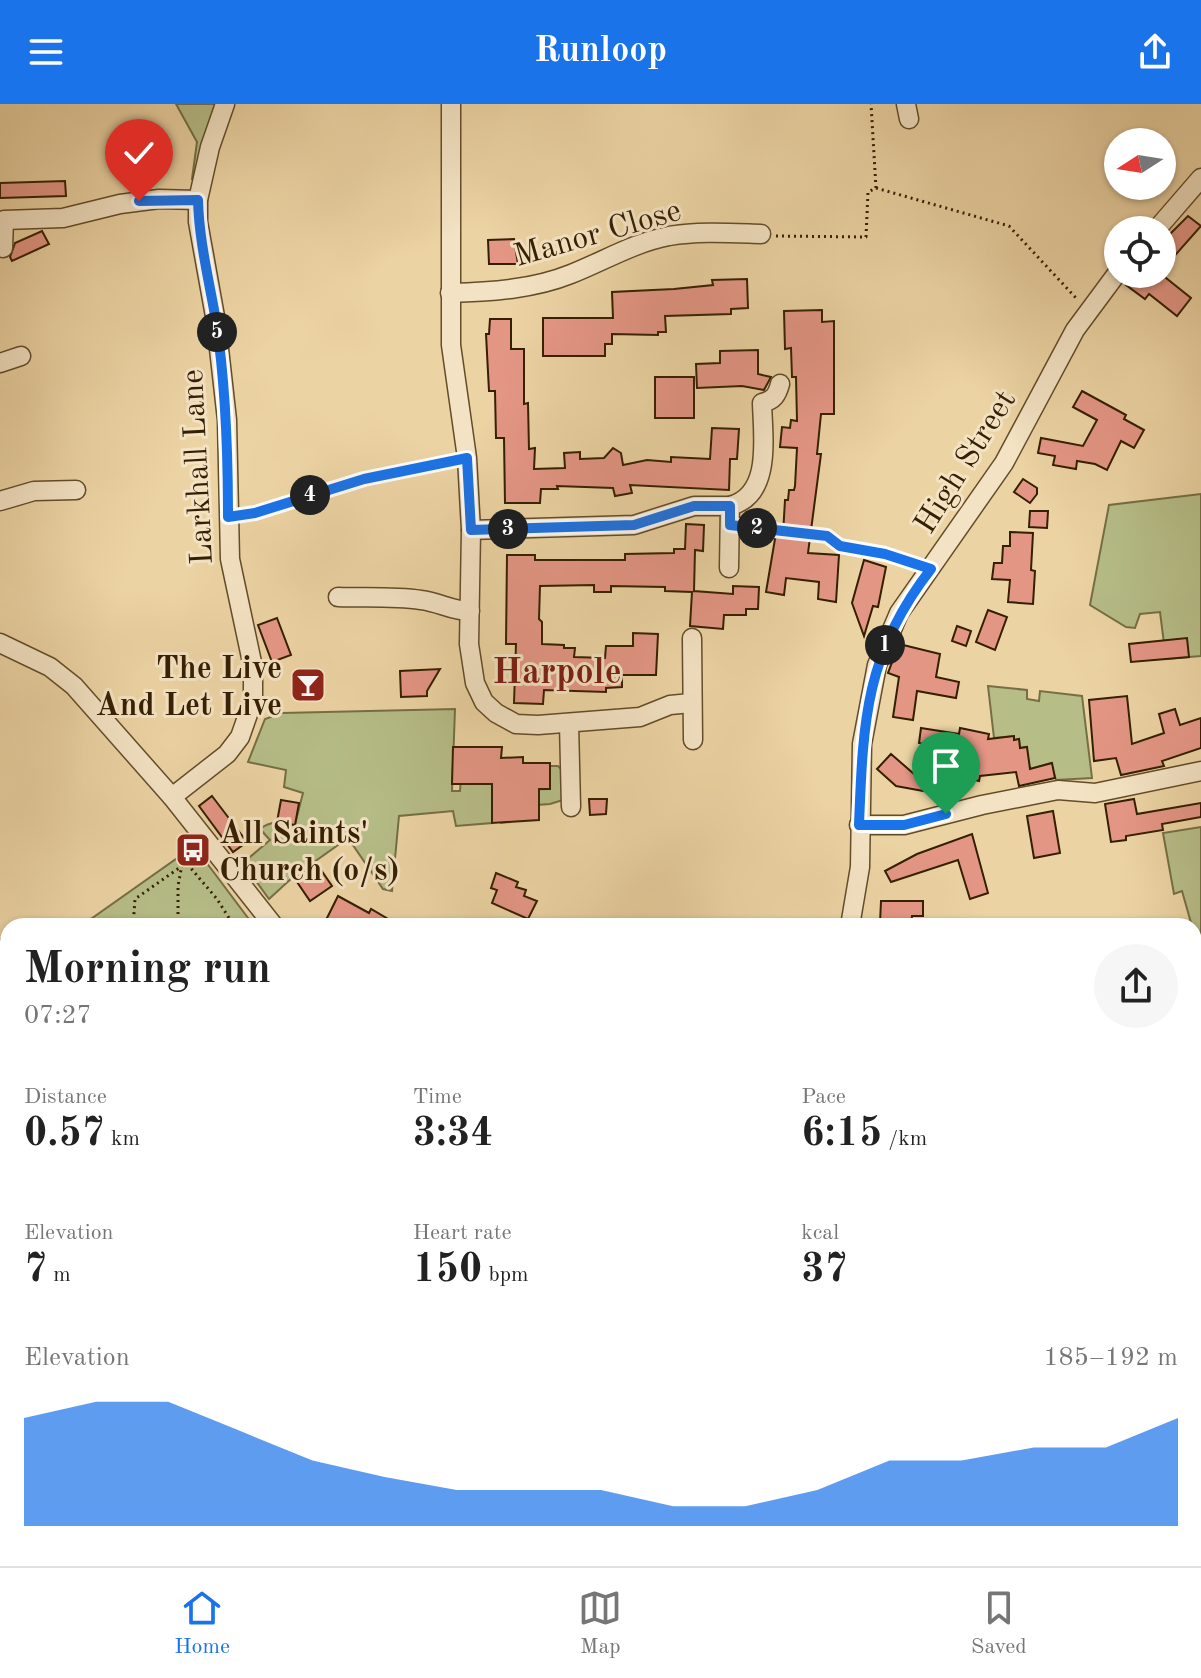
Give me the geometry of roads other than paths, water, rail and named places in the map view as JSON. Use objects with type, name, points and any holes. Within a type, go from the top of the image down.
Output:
[{"type":"street","name":"Larkhall Lane","points":[[172,797],[227,754],[248,718],[253,700],[253,667],[230,559],[227,420],[216,322],[200,234],[198,200],[210,147],[225,104]]},
{"type":"street","points":[[451,104],[451,345],[467,458],[471,530],[470,662],[475,683],[484,702],[516,724],[640,717],[670,705],[691,703]]},
{"type":"street","points":[[1168,216],[1201,178]]},
{"type":"street","points":[[3,248],[4,220],[63,218],[120,204],[159,199],[198,200]]},
{"type":"street","name":"Manor Close","points":[[450,293],[479,293],[536,284],[568,275],[637,244],[668,237],[707,232],[761,234]]},
{"type":"street","name":"High Street","points":[[851,918],[860,867],[862,744],[877,665],[899,613],[1004,463],[1075,330],[1106,288]]},
{"type":"street","points":[[0,363],[21,356]]},
{"type":"street","points":[[729,568],[730,516],[756,488],[761,473],[763,427],[756,404],[771,401],[780,384]]},
{"type":"street","points":[[0,501],[34,491],[76,490]]},
{"type":"street","points":[[471,530],[619,527],[694,506],[730,516]]},
{"type":"street","points":[[338,597],[405,598],[437,603],[455,611],[470,611]]},
{"type":"street","points":[[692,638],[693,740]]},
{"type":"street","points":[[0,643],[50,667],[74,686],[172,797],[268,918]]},
{"type":"street","points":[[569,723],[571,807]]},
{"type":"street","points":[[859,825],[904,825],[1058,790],[1095,793],[1201,771]]},
{"type":"place","name":"The Live And Let Live","points":[[308,685]]},
{"type":"place","name":"All Saints' Church (o/s)","points":[[193,850]]},
{"type":"district","name":"Harpole","points":[[557,670]]}]
